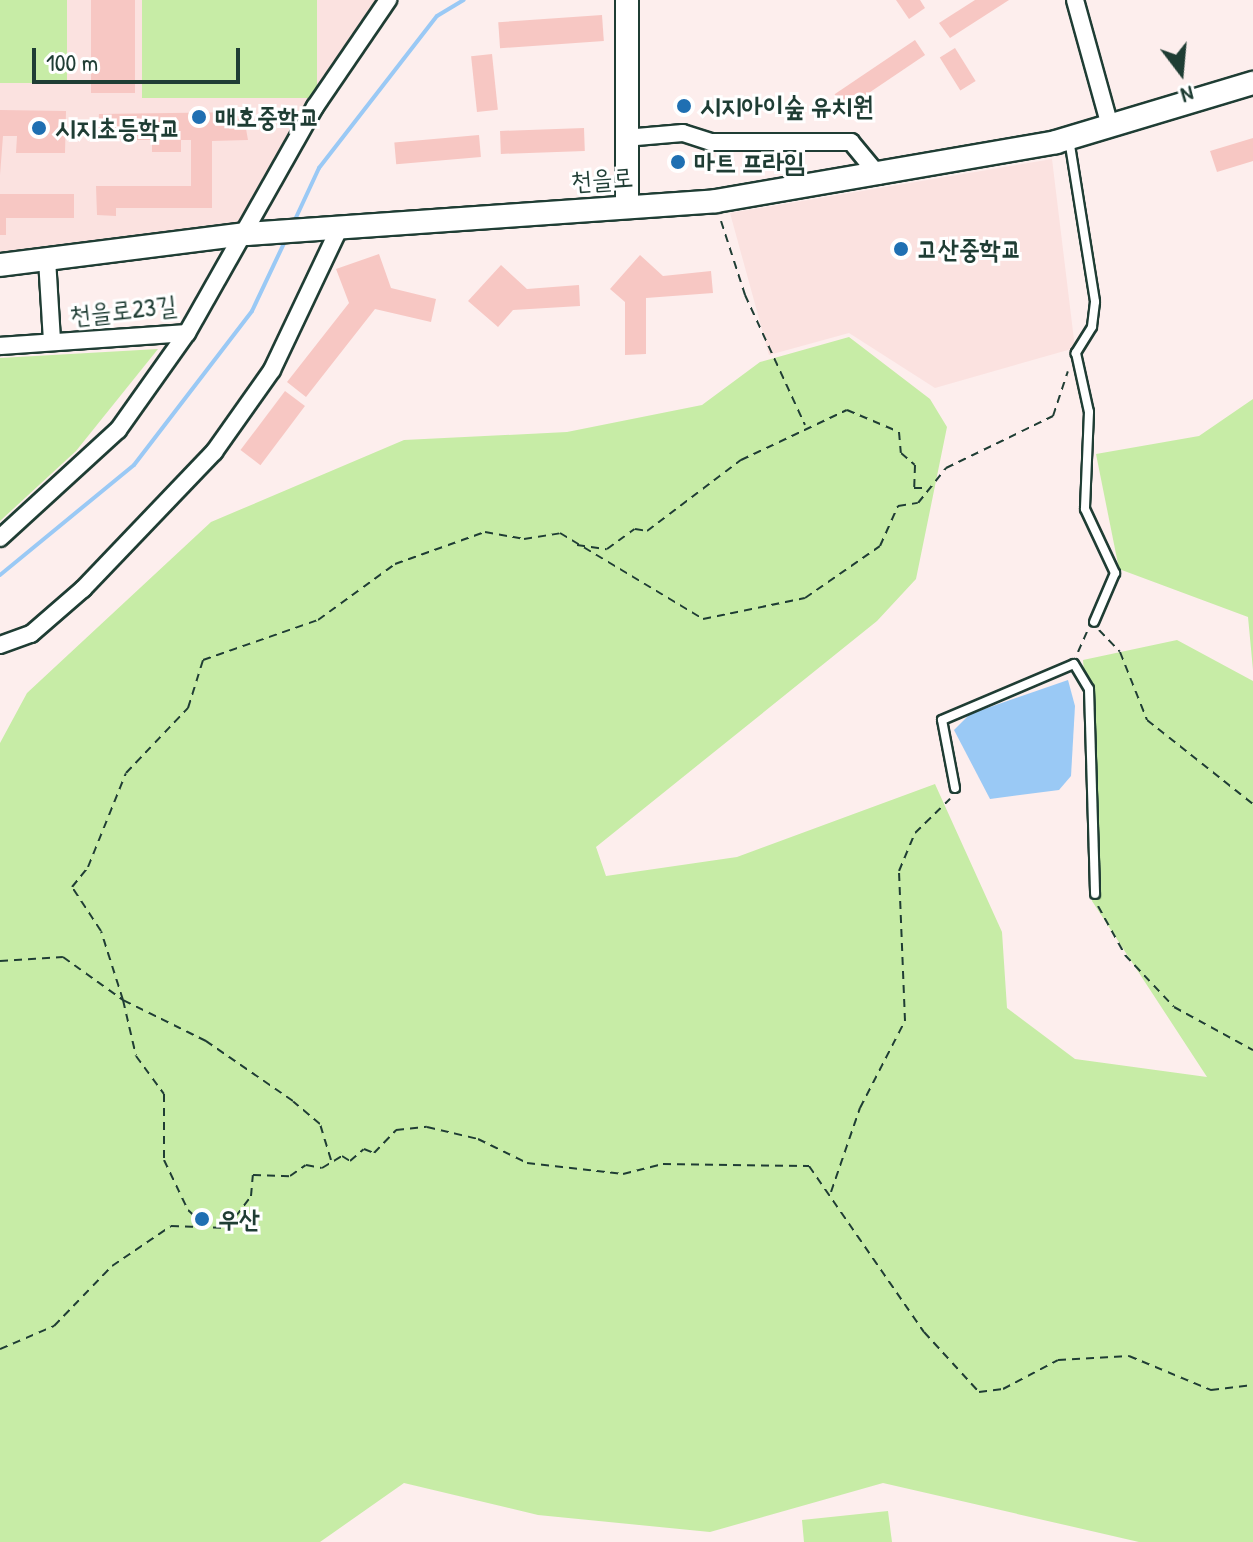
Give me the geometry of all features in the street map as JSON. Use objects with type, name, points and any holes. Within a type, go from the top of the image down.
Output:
[{"type":"street","name":"천을로23길","points":[[0,346],[187,333],[247,234],[315,107],[388,0]]},
{"type":"street","points":[[627,0],[627,205]]},
{"type":"street","points":[[1075,0],[1110,126]]},
{"type":"street","name":"천을로","points":[[247,234],[716,201],[879,176],[1068,138],[1253,83]]},
{"type":"street","points":[[625,138],[683,133],[711,142],[851,142],[879,176]]},
{"type":"street","points":[[0,645],[31,634],[83,589],[214,452],[272,370],[334,228]]},
{"type":"street","points":[[0,265],[247,234]]},
{"type":"street","points":[[47,259],[52,341]]},
{"type":"street","points":[[0,538],[118,430],[187,333]]},
{"type":"lane","points":[[1068,138],[1095,302],[1092,327],[1076,353],[1089,412],[1085,509],[1115,573],[1094,622]]},
{"type":"lane","points":[[955,788],[942,720],[1074,664],[1089,689],[1095,894]]},
{"type":"path","points":[[716,201],[745,295],[805,426]]},
{"type":"path","points":[[205,1226],[188,1210],[164,1160],[164,1094],[136,1056],[123,1000],[101,931],[72,887],[88,867],[126,773],[188,708],[203,660],[318,620],[395,564],[457,537],[560,533],[695,617],[743,616],[813,595],[880,546],[898,506],[918,503],[927,488],[956,461],[1053,416],[1076,353]]},
{"type":"path","points":[[575,544],[607,549],[635,529],[647,531],[741,460],[805,426],[830,423],[847,410],[899,432],[901,453],[915,465],[914,488],[927,488]]},
{"type":"path","points":[[1074,664],[1094,622],[1120,652],[1147,720],[1253,804]]},
{"type":"path","points":[[831,1193],[860,1108],[905,1021],[899,871],[915,833],[955,788]]},
{"type":"path","points":[[1095,894],[1125,955],[1174,1007],[1253,1050]]},
{"type":"path","points":[[0,961],[63,957],[123,1000],[206,1041],[293,1101],[320,1124],[331,1160]]},
{"type":"path","points":[[0,1349],[54,1326],[112,1266],[160,1232],[205,1226],[227,1228],[234,1209],[251,1196],[253,1175],[290,1176],[331,1160],[374,1153],[396,1130],[427,1127],[478,1139],[527,1163],[623,1174],[663,1164],[809,1166],[831,1193],[924,1332],[979,1392],[1009,1387],[1058,1360],[1129,1356],[1211,1390],[1253,1385]]},
{"type":"shaded area","name":"매호중학교","points":[[0,0],[390,0],[247,234],[0,265]]},
{"type":"shaded area","name":"고산중학교","points":[[1052,159],[1075,348],[935,388],[849,333],[769,355],[730,213]]},
{"type":"green space","points":[[0,0],[67,0],[67,83],[0,83]]},
{"type":"green space","points":[[142,0],[317,0],[317,98],[142,98]]},
{"type":"green space","points":[[849,337],[930,399],[947,427],[916,579],[877,621],[596,847],[606,876],[737,857],[935,784],[1002,932],[1007,1008],[1075,1059],[1207,1077],[1092,901],[1099,856],[1083,660],[1177,640],[1253,681],[1253,1542],[1139,1542],[883,1483],[710,1532],[538,1515],[404,1483],[320,1542],[0,1542],[0,743],[27,693],[211,522],[404,440],[567,432],[702,405],[760,362]]},
{"type":"green space","points":[[158,349],[76,451],[0,521],[0,358]]},
{"type":"green space","points":[[1253,399],[1253,670],[1248,617],[1119,569],[1096,454],[1199,436]]},
{"type":"green space","points":[[888,1511],[892,1542],[804,1542],[802,1520]]},
{"type":"water","points":[[1068,680],[1075,706],[1071,776],[1059,790],[990,799],[954,730],[970,714]]},
{"type":"building","points":[[91,0],[135,0],[135,93],[91,93]]},
{"type":"building","points":[[896,0],[920,0],[925,8],[909,19]]},
{"type":"building","points":[[975,0],[1009,0],[950,38],[939,23]]},
{"type":"building","points":[[602,15],[604,41],[500,48],[498,22]]},
{"type":"building","points":[[915,40],[925,55],[845,109],[835,94]]},
{"type":"building","points":[[955,48],[976,81],[960,91],[940,58]]},
{"type":"building","points":[[492,54],[498,110],[477,112],[471,56]]},
{"type":"building","points":[[0,110],[66,111],[65,153],[16,153],[17,136],[3,136],[0,175]]},
{"type":"building","points":[[243,112],[248,140],[212,141],[212,208],[116,208],[116,216],[97,215],[96,186],[191,186],[191,140],[181,140],[181,152],[152,152],[152,140],[97,140],[99,114]]},
{"type":"building","points":[[584,128],[585,151],[501,154],[500,131]]},
{"type":"building","points":[[479,135],[481,157],[396,164],[394,142]]},
{"type":"building","points":[[1253,138],[1253,161],[1217,172],[1210,151]]},
{"type":"building","points":[[0,194],[74,194],[74,218],[6,218],[6,235],[0,235]]},
{"type":"building","points":[[379,254],[391,288],[436,299],[431,322],[375,309],[306,397],[287,382],[349,303],[336,269]]},
{"type":"building","points":[[640,255],[663,276],[711,271],[713,293],[646,298],[646,354],[625,355],[625,302],[610,289]]},
{"type":"building","points":[[501,265],[527,289],[579,285],[580,306],[513,310],[498,327],[468,301]]},
{"type":"building","points":[[285,391],[305,406],[260,465],[240,450]]},
{"type":"waterway","points":[[293,224],[319,168],[437,16],[464,0]]},
{"type":"waterway","points":[[0,575],[134,465],[252,311],[286,239]]},
{"type":"place","name":"시지아이숲 유치원","points":[[684,106]]},
{"type":"place","name":"매호중학교","points":[[199,117]]},
{"type":"place","name":"시지초등학교","points":[[39,128]]},
{"type":"place","name":"마트 프라임","points":[[678,162]]},
{"type":"place","name":"고산중학교","points":[[901,249]]},
{"type":"place","name":"우산","points":[[202,1219]]}]
